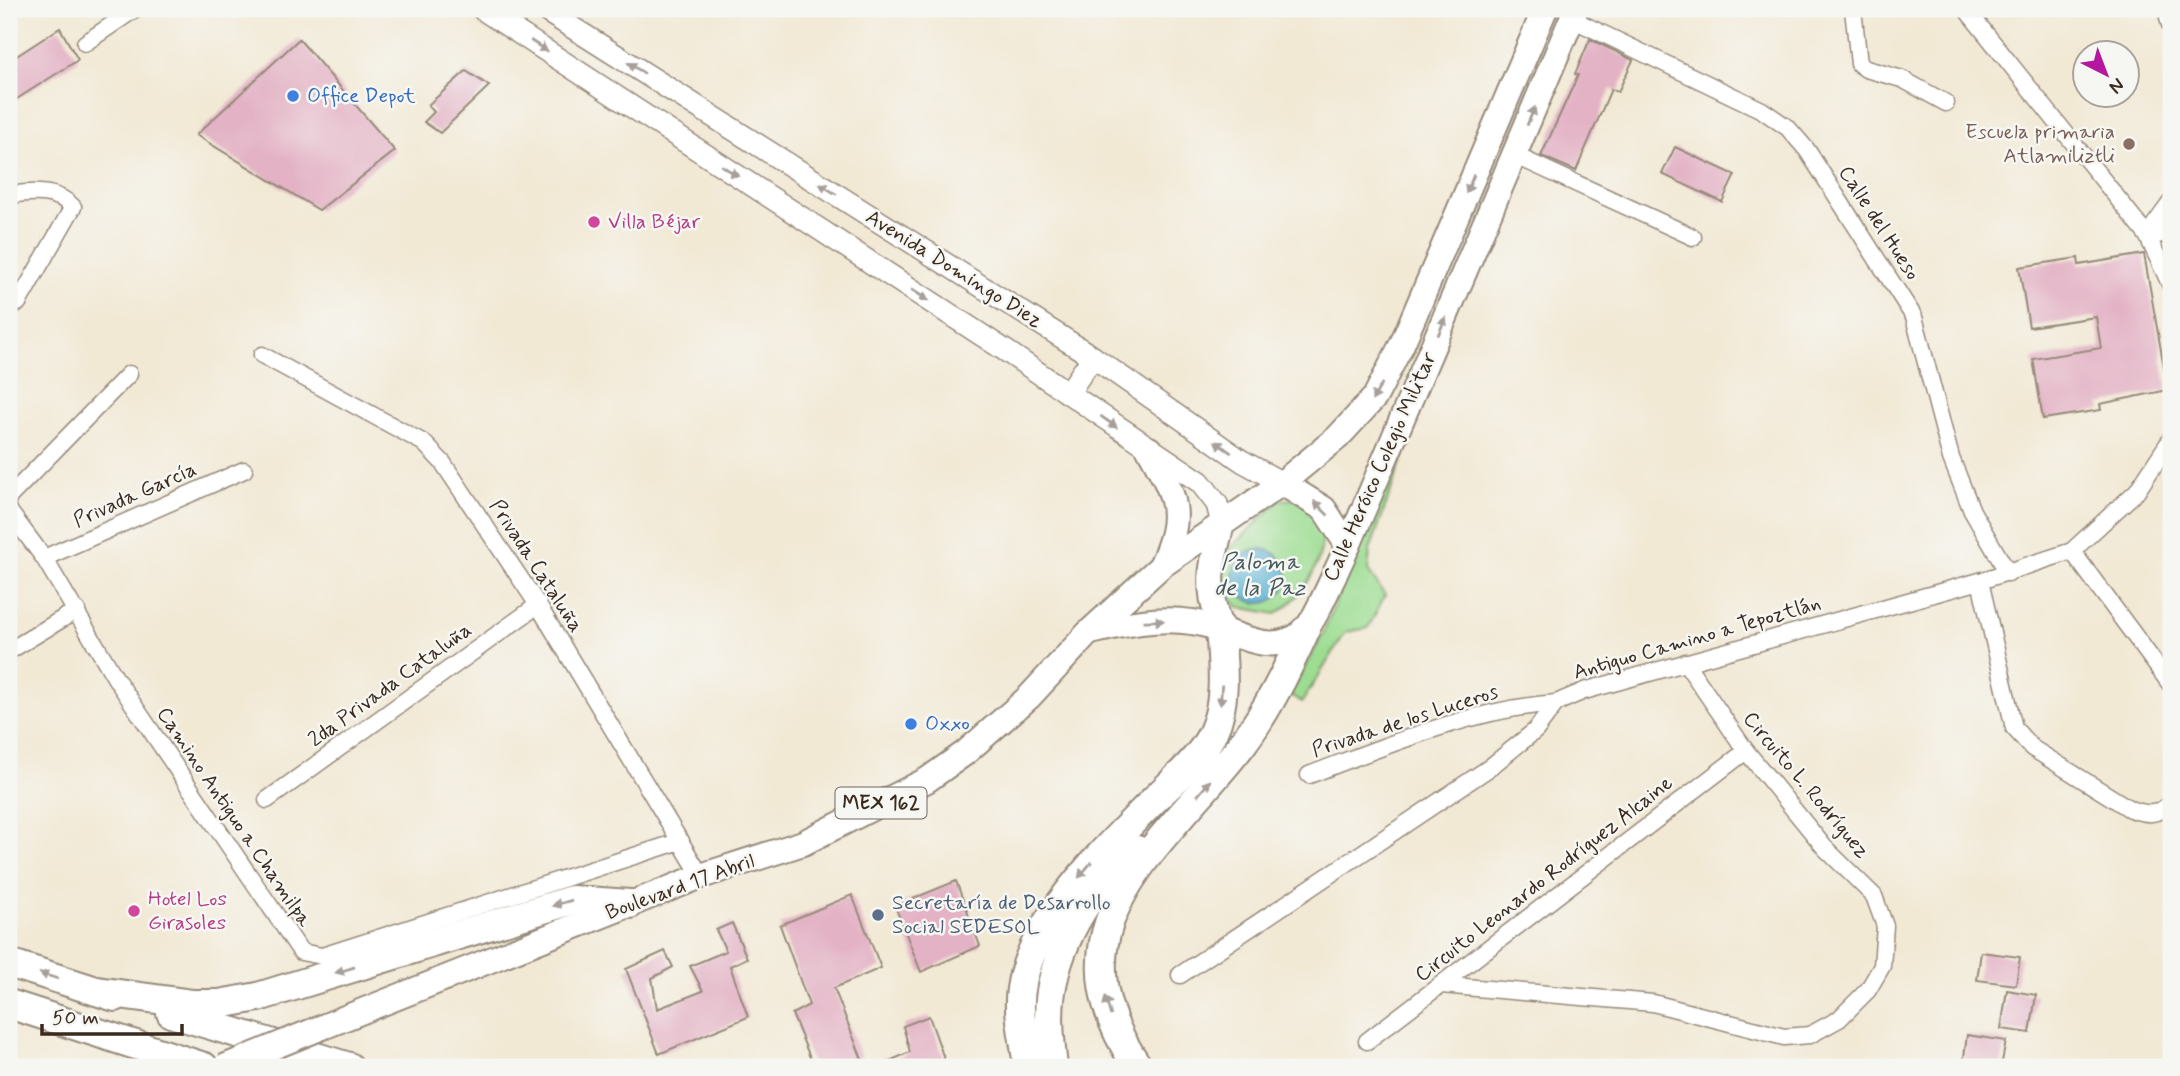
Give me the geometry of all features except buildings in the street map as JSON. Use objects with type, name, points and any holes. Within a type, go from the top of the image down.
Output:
[{"type":"highway","points":[[1028,1067],[1020,1007],[1025,977],[1038,942],[1057,908],[1085,869],[1194,760],[1213,733],[1222,695],[1220,627]]},
{"type":"highway","points":[[1138,1067],[1122,1045],[1111,1019],[1100,965],[1107,920],[1132,874],[1243,742],[1277,692],[1305,631]]},
{"type":"highway","points":[[1053,1067],[1049,1028],[1051,991],[1061,953],[1080,914],[1102,881],[1130,855],[1175,823]]},
{"type":"highway","points":[[97,991],[193,1004],[232,1002],[258,997],[572,900],[630,904]]},
{"type":"highway","points":[[9,963],[349,1067]]},
{"type":"highway","points":[[9,1004],[204,1067]]},
{"type":"main road","name":"Avenida Domingo Diez","points":[[482,9],[1200,481],[1217,504],[1222,524]]},
{"type":"main road","name":"Avenida Domingo Diez","points":[[543,9],[1093,357],[1242,461],[1324,509],[1348,546]]},
{"type":"main road","name":"Calle Heróico Colegio Militar","points":[[1222,524],[1282,482],[1338,437],[1375,397],[1402,344],[1545,9]]},
{"type":"main road","name":"Calle Heróico Colegio Militar","points":[[1305,631],[1348,546],[1574,14]]},
{"type":"main road","points":[[1068,393],[1093,357]]},
{"type":"main road","points":[[1149,449],[1164,476],[1176,510],[1177,524],[1161,566]]},
{"type":"main road","points":[[1220,627],[1210,600],[1209,579],[1222,524]]},
{"type":"main road","name":"Boulevard 17 Abril","points":[[224,1067],[701,876],[803,843],[927,780],[965,754],[1029,697],[1089,632],[1161,566],[1222,524]]},
{"type":"main road","points":[[1089,632],[1137,621],[1191,621],[1220,627],[1255,643],[1270,645],[1285,642],[1305,631]]},
{"type":"street","points":[[85,43],[135,9]]},
{"type":"street","points":[[1853,9],[1859,64],[1866,69],[1902,79],[1947,103]]},
{"type":"street","points":[[1966,9],[2147,235],[2171,286]]},
{"type":"street","points":[[2171,9],[2168,18],[2171,28]]},
{"type":"street","name":"Calle del Hueso","points":[[1574,14],[1762,110],[1788,128],[1807,150],[1914,317],[1951,458],[1972,511],[2008,573]]},
{"type":"street","points":[[1514,155],[1693,237]]},
{"type":"street","points":[[9,195],[34,192],[56,195],[73,207],[18,303]]},
{"type":"street","points":[[2147,235],[2171,202]]},
{"type":"street","points":[[2147,235],[2171,234]]},
{"type":"street","name":"Privada Cataluña","points":[[262,355],[424,443],[443,463],[538,605],[701,876]]},
{"type":"street","points":[[9,497],[129,374]]},
{"type":"street","name":"Antiguo Camino a Tepoztlán","points":[[1180,975],[1489,768],[1536,730],[1556,702],[1584,691],[1685,662],[2008,573],[2072,551],[2137,491],[2171,442]]},
{"type":"street","name":"Privada García","points":[[44,558],[244,470]]},
{"type":"street","name":"Camino Antiguo a Chamilpa","points":[[9,511],[44,558],[116,679],[301,953],[322,956],[681,841]]},
{"type":"street","points":[[2072,551],[2171,685]]},
{"type":"street","points":[[1980,581],[2014,728],[2032,748],[2130,809],[2147,815],[2160,813],[2171,803]]},
{"type":"street","name":"2da Privada Cataluña","points":[[267,800],[538,605]]},
{"type":"street","points":[[9,651],[77,610]]},
{"type":"street","name":"Circuito L. Rodríguez","points":[[1441,985],[1653,1003],[1784,1037],[1810,1035],[1839,1020],[1868,990],[1882,966],[1885,926],[1874,896],[1825,848],[1746,751],[1685,662]]},
{"type":"street","name":"Privada de los Luceros","points":[[1309,775],[1486,714],[1526,705],[1556,702]]},
{"type":"street","name":"Circuito Leonardo Rodríguez Alcaine","points":[[1367,1041],[1746,751]]},
{"type":"green space","points":[[1400,442],[1407,445],[1370,550],[1368,571],[1385,595],[1368,628],[1346,632],[1302,702],[1290,695],[1321,638]]},
{"type":"green space","points":[[1296,499],[1322,521],[1321,548],[1312,574],[1297,596],[1276,614],[1239,607],[1223,590],[1221,573],[1228,551],[1280,500]]},
{"type":"water","name":"Paloma de la Paz","points":[[1265,549],[1275,553],[1283,561],[1287,576],[1283,591],[1275,599],[1255,603],[1245,599],[1237,591],[1233,571],[1237,561],[1245,553]]},
{"type":"place","name":"Office Depot","points":[[293,96]]},
{"type":"place","name":"Escuela primaria Atlamiliztli","points":[[2129,144]]},
{"type":"place","name":"Villa Béjar","points":[[594,222]]},
{"type":"place","name":"Oxxo","points":[[911,724]]},
{"type":"place","name":"Hotel Los Girasoles","points":[[134,911]]},
{"type":"place","name":"Secretaría de Desarrollo Social SEDESOL","points":[[878,915]]}]
